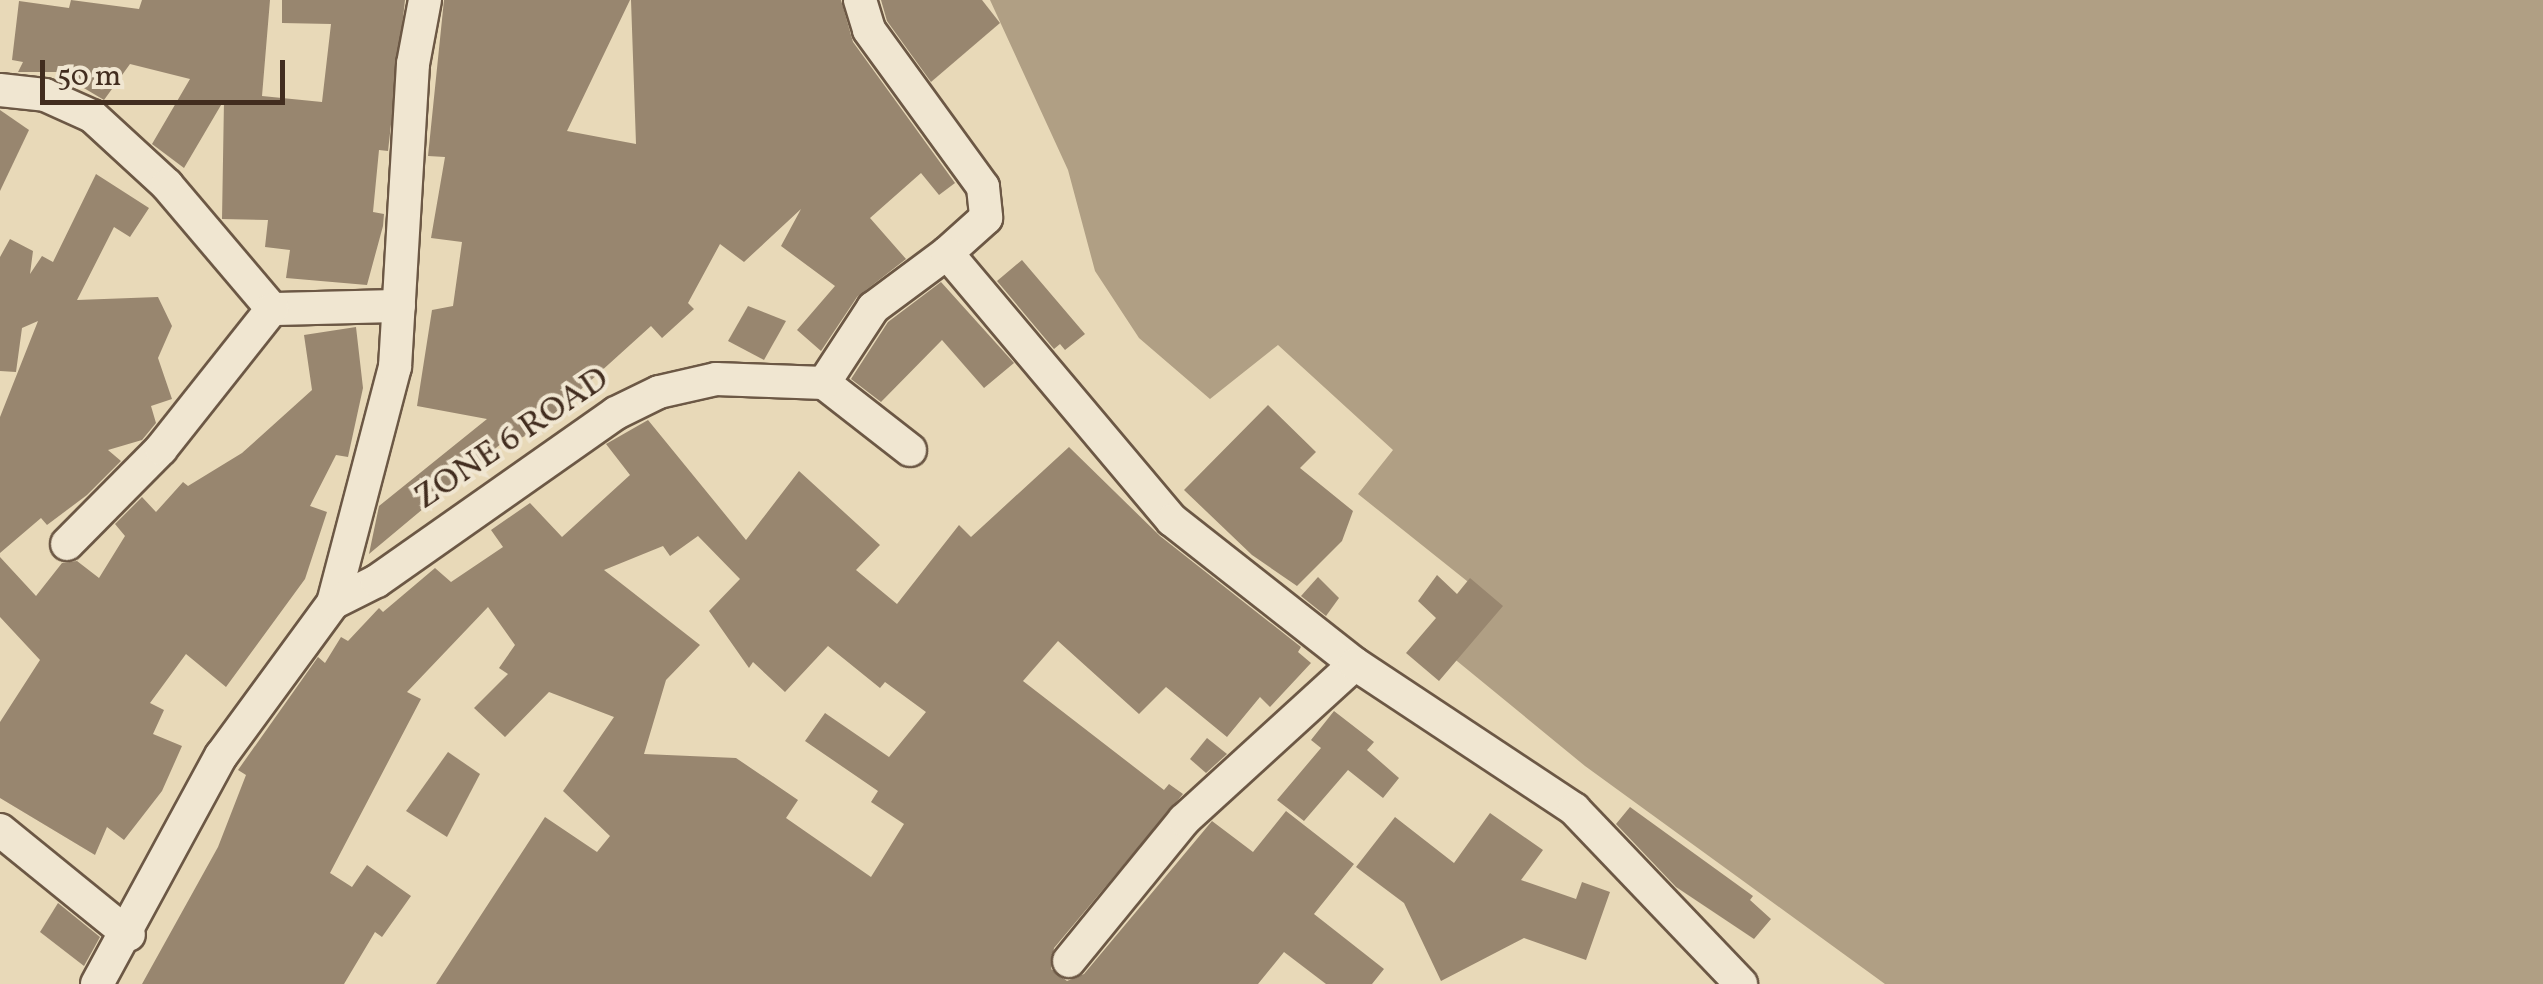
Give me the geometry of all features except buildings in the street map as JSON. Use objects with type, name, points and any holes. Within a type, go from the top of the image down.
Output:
[{"type":"street","points":[[333,604],[378,447],[399,306],[413,64],[425,0]]},
{"type":"street","points":[[860,0],[869,30],[983,187],[986,218],[948,253],[873,308],[824,383],[910,450]]},
{"type":"street","points":[[0,90],[45,96],[92,116],[167,184],[272,309]]},
{"type":"street","points":[[948,253],[1172,520],[1355,664],[1593,825],[1668,914],[1740,984]]},
{"type":"street","points":[[272,309],[399,306]]},
{"type":"street","points":[[67,544],[161,449],[272,309]]},
{"type":"street","name":"ZONE 6 ROAD","points":[[97,984],[129,935],[221,756],[333,604],[377,581],[616,413],[658,392],[716,379],[824,383]]},
{"type":"street","points":[[1069,961],[1184,820],[1355,664]]},
{"type":"street","points":[[0,830],[129,935]]},
{"type":"shaded area","points":[[990,0],[2543,0],[2543,984],[1885,984],[1585,766],[1435,643],[1482,593],[1358,494],[1393,450],[1278,345],[1210,399],[1139,338],[1095,271],[1068,170]]}]
